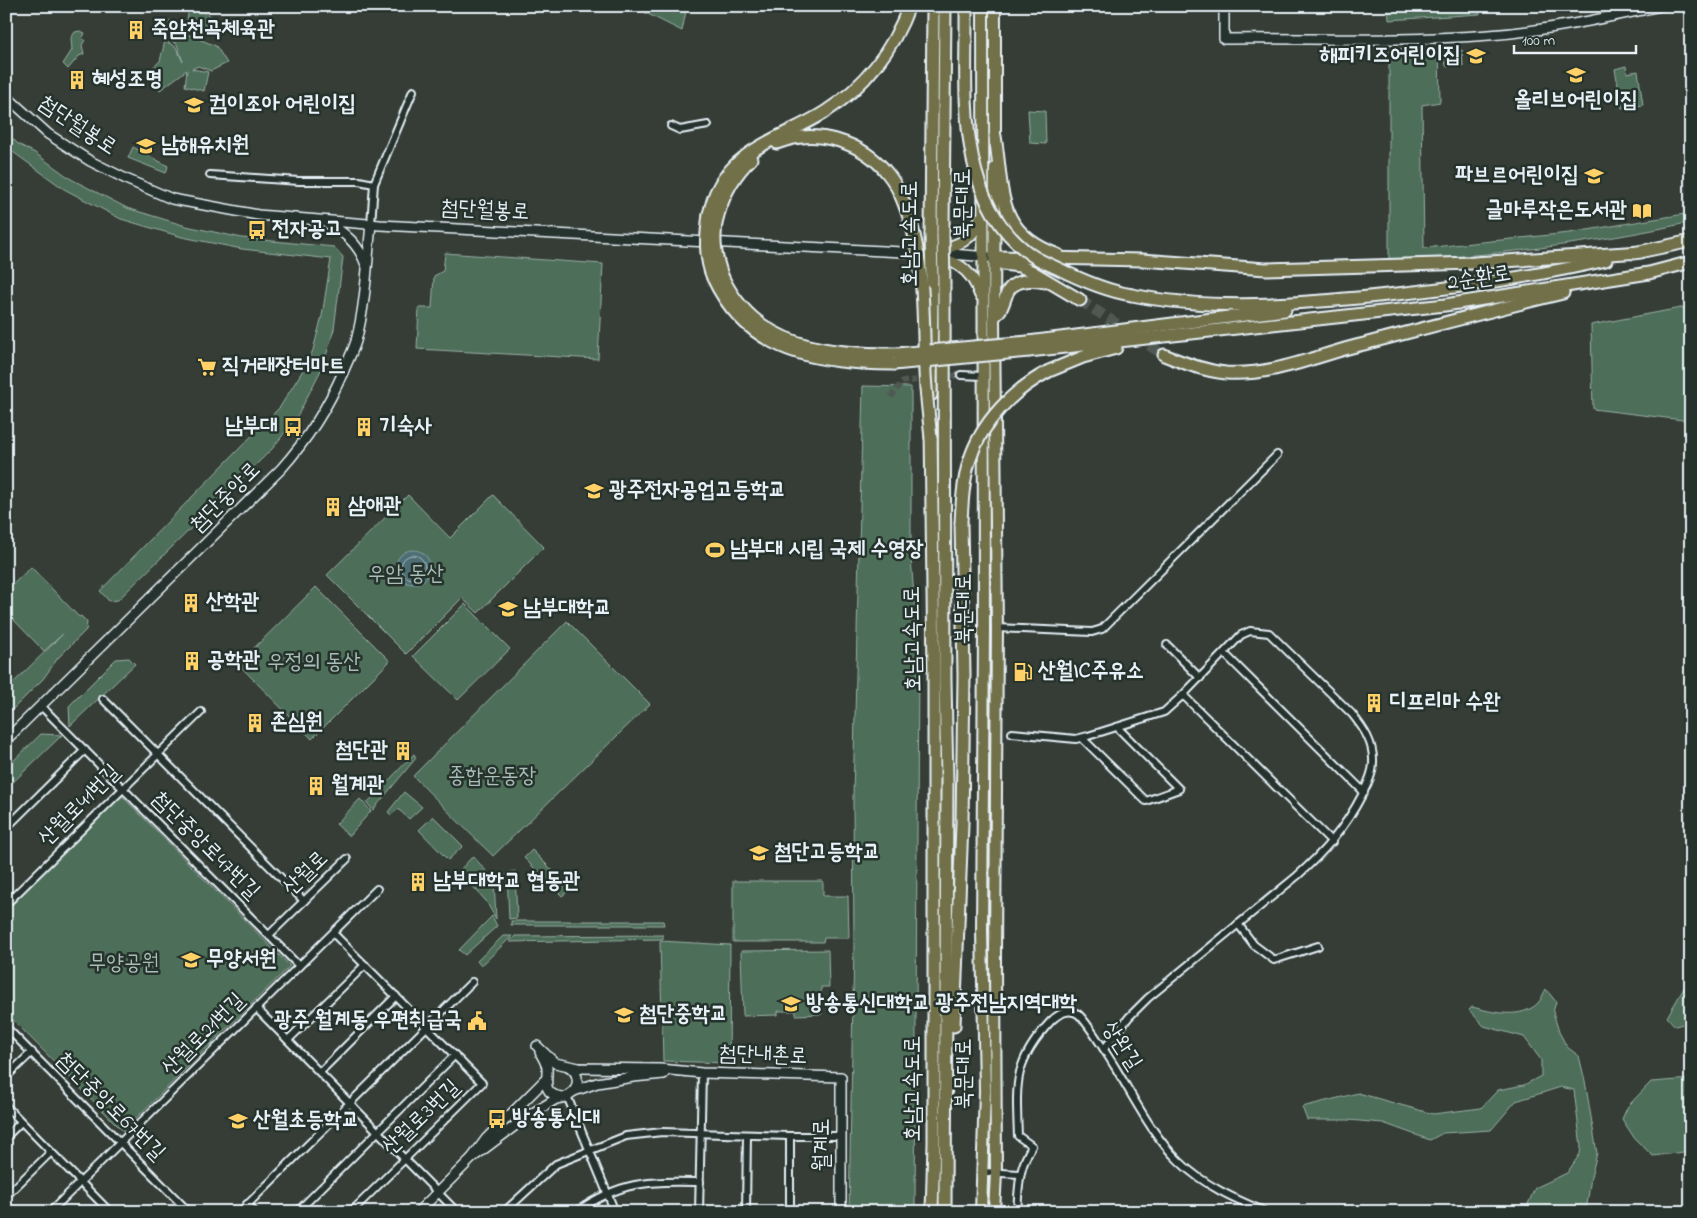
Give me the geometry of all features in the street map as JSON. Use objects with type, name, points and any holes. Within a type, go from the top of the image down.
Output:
[{"type":"highway","points":[[909,6],[903,22],[889,47],[875,68],[860,84],[824,113],[746,154],[735,164],[716,192],[714,214],[715,248],[719,269],[726,285],[738,302],[755,319],[787,339],[828,351],[860,354],[897,354],[1028,347],[1271,324]]},
{"type":"highway","name":"호남고속도로","points":[[932,6],[931,439],[934,673],[934,1143],[932,1212]]},
{"type":"highway","name":"호남고속도로","points":[[945,6],[943,233],[947,781],[945,1212]]},
{"type":"highway","points":[[966,6],[967,118],[970,151],[978,182],[991,208],[1006,231],[1030,254],[1085,281],[1119,293],[1171,301],[1224,304],[1326,301]]},
{"type":"highway","points":[[714,214],[739,172],[750,160],[769,146],[782,141],[797,137],[815,136],[832,138],[849,144],[878,163],[900,192],[911,223],[919,256],[922,283],[925,374],[931,439]]},
{"type":"highway","points":[[995,136],[1004,202],[1016,228],[1024,238],[1046,250],[1079,258]]},
{"type":"highway","name":"2순환로","points":[[1326,301],[1426,291],[1556,272],[1691,241]]},
{"type":"highway","points":[[995,257],[1142,260],[1266,269],[1474,263],[1641,252]]},
{"type":"highway","points":[[995,257],[1003,264],[1018,266],[1045,278],[1080,300]]},
{"type":"highway","name":"2순환로","points":[[1271,324],[1445,305],[1649,273],[1691,262]]},
{"type":"highway","points":[[1164,355],[1196,367],[1225,373],[1244,373],[1283,368],[1467,316],[1649,273]]},
{"type":"highway","points":[[994,317],[1002,309],[1006,294],[1012,285],[1033,280],[1051,283]]},
{"type":"highway","points":[[1028,347],[1306,307],[1326,301]]},
{"type":"highway","points":[[946,1143],[954,1082],[955,989],[962,824],[964,675],[961,523],[964,481],[969,461],[988,425],[999,410],[1021,388],[1061,365],[1101,351],[1271,324]]},
{"type":"main road","name":"북문대로","points":[[981,1212],[985,1091],[982,930],[983,6]]},
{"type":"main road","name":"북문대로","points":[[994,1212],[996,1173],[997,628],[994,317],[995,6]]},
{"type":"main road","points":[[925,253],[951,247],[968,238],[976,230],[979,223],[982,203]]},
{"type":"main road","points":[[925,253],[953,262],[967,271],[976,282],[983,310]]},
{"type":"street","points":[[1224,6],[1224,39],[1418,39],[1491,35],[1598,20],[1635,9],[1661,6]]},
{"type":"street","points":[[371,224],[374,184],[413,91]]},
{"type":"street","name":"첨단월봉로","points":[[6,96],[48,134],[90,161],[149,190],[172,198],[258,215],[371,224],[995,257]]},
{"type":"street","points":[[671,126],[680,130],[708,125]]},
{"type":"street","points":[[210,175],[299,181],[359,181],[374,184]]},
{"type":"street","points":[[323,220],[335,226],[353,241],[363,256],[366,268]]},
{"type":"street","name":"첨단중앙로","points":[[6,740],[276,475],[299,449],[317,423],[335,391],[356,343],[362,312],[371,224]]},
{"type":"street","points":[[961,376],[983,376]]},
{"type":"street","name":"북문대로","points":[[997,628],[1092,632],[1102,630],[1277,455]]},
{"type":"street","points":[[1012,732],[1076,739],[1164,712],[1241,635],[1250,630],[1269,633],[1352,714],[1369,738],[1373,763],[1371,775],[1347,823],[1332,842],[1297,876],[1148,998],[1129,1017],[1104,1049]]},
{"type":"street","points":[[1167,645],[1200,678]]},
{"type":"street","points":[[1224,653],[1364,792]]},
{"type":"street","points":[[1183,695],[1332,842]]},
{"type":"street","points":[[103,700],[304,901]]},
{"type":"street","name":"첨단중앙로47번길","points":[[41,706],[299,966]]},
{"type":"street","name":"산월로41번길","points":[[6,904],[201,712]]},
{"type":"street","points":[[1082,738],[1146,801],[1179,789],[1117,727]]},
{"type":"street","points":[[6,828],[85,750]]},
{"type":"street","name":"산월로","points":[[269,935],[347,859]]},
{"type":"street","name":"산월로21번길","points":[[50,1212],[377,889]]},
{"type":"street","points":[[1238,924],[1254,945],[1274,960],[1318,946]]},
{"type":"street","name":"산월로3번길","points":[[333,932],[482,1083],[351,1212]]},
{"type":"street","points":[[288,1040],[365,965]]},
{"type":"street","points":[[240,1212],[472,982]]},
{"type":"street","points":[[320,1072],[396,996]]},
{"type":"street","points":[[256,1008],[457,1212]]},
{"type":"street","name":"상완길","points":[[1017,1212],[1023,1160],[1032,1146],[1018,1136],[1017,1102],[1020,1068],[1025,1055],[1054,1018],[1063,1013],[1071,1012],[1078,1014],[1083,1020],[1104,1049],[1157,1134],[1180,1162],[1206,1183],[1232,1198],[1266,1212]]},
{"type":"street","name":"첨단중앙로67번길","points":[[6,1027],[189,1212]]},
{"type":"street","points":[[537,1046],[555,1062],[575,1073],[578,1082],[567,1095],[551,1094],[546,1085],[547,1065],[537,1046]]},
{"type":"street","points":[[6,1077],[32,1052]]},
{"type":"street","points":[[297,1212],[454,1055]]},
{"type":"street","points":[[472,1158],[486,1139],[546,1078],[553,1068],[565,1066],[597,1069],[660,1069],[684,1072]]},
{"type":"street","points":[[418,1212],[472,1158],[528,1116],[567,1095],[597,1082],[684,1072]]},
{"type":"street","name":"첨단내촌로","points":[[684,1072],[842,1078]]},
{"type":"street","points":[[699,1212],[702,1073]]},
{"type":"street","name":"월계로","points":[[841,1212],[842,1078]]},
{"type":"street","points":[[567,1095],[615,1212]]},
{"type":"street","points":[[6,1106],[110,1212]]},
{"type":"street","points":[[6,1137],[22,1122]]},
{"type":"street","points":[[504,1212],[556,1164],[626,1136],[662,1132],[701,1132],[747,1135],[842,1136]]},
{"type":"street","points":[[746,1212],[747,1135]]},
{"type":"street","points":[[790,1136],[790,1212]]},
{"type":"street","points":[[6,1196],[52,1152]]},
{"type":"street","points":[[982,1172],[1020,1174]]},
{"type":"street","points":[[576,1212],[608,1193],[632,1185],[656,1181],[700,1182]]},
{"type":"street","points":[[248,1204],[255,1212]]},
{"type":"green space","points":[[189,6],[211,16],[203,30],[187,21]]},
{"type":"green space","points":[[637,6],[687,6],[682,31],[638,9]]},
{"type":"green space","points":[[1388,6],[1479,6],[1480,14],[1389,20]]},
{"type":"green space","points":[[170,20],[173,23],[170,34],[187,34],[216,46],[227,63],[211,71],[198,66],[192,69],[208,72],[204,91],[185,86],[187,70],[160,90],[148,72],[160,61],[165,41],[176,47],[183,62],[177,44],[166,38]]},
{"type":"green space","points":[[75,32],[85,33],[82,39],[85,40],[82,45],[84,54],[79,56],[68,69],[63,64],[72,50],[71,38]]},
{"type":"green space","points":[[1439,48],[1440,102],[1422,105],[1424,248],[1569,233],[1691,213],[1691,222],[1616,237],[1541,248],[1389,261],[1389,49]]},
{"type":"green space","points":[[1462,50],[1463,66],[1446,66],[1444,52]]},
{"type":"green space","points":[[1626,66],[1627,73],[1638,71],[1643,105],[1622,108],[1615,69]]},
{"type":"green space","points":[[1028,110],[1045,111],[1046,144],[1030,143]]},
{"type":"green space","points":[[6,132],[18,144],[35,153],[71,179],[127,208],[186,226],[242,238],[334,247],[343,257],[334,329],[323,366],[298,415],[273,448],[118,600],[109,601],[100,591],[280,407],[308,362],[313,350],[322,316],[331,259],[242,249],[182,237],[121,219],[64,189],[13,152],[6,146]]},
{"type":"green space","points":[[133,147],[168,166],[166,173],[128,158]]},
{"type":"green space","points":[[445,253],[603,264],[598,359],[417,349],[419,308],[432,308],[434,276],[443,271]]},
{"type":"green space","points":[[1691,306],[1691,421],[1593,409],[1591,325]]},
{"type":"green space","points":[[863,386],[911,387],[911,557],[918,653],[915,1212],[849,1212],[854,944],[853,798]]},
{"type":"green space","name":"우암 동산","points":[[408,495],[450,538],[493,495],[544,547],[478,613],[462,598],[406,654],[327,575]]},
{"type":"green space","points":[[31,567],[79,617],[81,616],[87,622],[86,630],[58,658],[43,679],[6,716],[6,690],[63,634],[44,651],[6,612],[6,591]]},
{"type":"green space","name":"우정의 동산","points":[[316,587],[390,661],[312,739],[238,664]]},
{"type":"green space","points":[[465,604],[510,649],[458,700],[413,656]]},
{"type":"green space","name":"종합운동장","points":[[567,621],[650,704],[493,856],[413,776]]},
{"type":"green space","points":[[129,658],[135,664],[70,726],[69,706],[116,659]]},
{"type":"green space","points":[[41,734],[62,735],[6,789],[6,768]]},
{"type":"green space","points":[[414,754],[416,758],[373,810],[367,803]]},
{"type":"green space","points":[[404,792],[422,807],[409,819],[398,809],[391,815],[388,812]]},
{"type":"green space","name":"무양공원","points":[[122,796],[290,966],[123,1131],[6,1013],[6,911]]},
{"type":"green space","points":[[360,799],[371,811],[349,836],[336,824]]},
{"type":"green space","points":[[433,816],[463,846],[448,860],[419,830]]},
{"type":"green space","points":[[532,850],[571,889],[562,896],[524,858]]},
{"type":"green space","points":[[473,856],[494,880],[496,919],[486,901],[459,871]]},
{"type":"green space","points":[[515,871],[517,918],[509,919],[507,873]]},
{"type":"green space","points":[[733,881],[823,881],[823,896],[848,896],[849,938],[824,938],[823,942],[733,942]]},
{"type":"green space","points":[[492,916],[497,926],[465,955],[459,950]]},
{"type":"green space","points":[[511,921],[663,921],[664,925],[511,925]]},
{"type":"green space","points":[[663,935],[663,939],[509,942],[515,936]]},
{"type":"green space","points":[[503,936],[512,936],[481,966],[477,961]]},
{"type":"green space","points":[[660,941],[730,945],[729,1063],[663,1061]]},
{"type":"green space","points":[[828,950],[829,987],[821,987],[822,1014],[796,1015],[796,1011],[778,1011],[778,1015],[743,1016],[741,951]]},
{"type":"green space","points":[[1691,976],[1691,1022],[1675,1026],[1667,1017]]},
{"type":"green space","points":[[1546,989],[1556,1002],[1553,1012],[1559,1032],[1567,1047],[1579,1056],[1585,1081],[1597,1153],[1586,1212],[1528,1212],[1528,1204],[1535,1188],[1567,1173],[1580,1154],[1581,1147],[1574,1090],[1561,1087],[1516,1101],[1491,1130],[1443,1133],[1430,1140],[1383,1123],[1348,1120],[1307,1120],[1302,1107],[1358,1093],[1433,1114],[1481,1108],[1498,1090],[1524,1085],[1541,1076],[1541,1060],[1524,1037],[1484,1026],[1469,1010],[1472,1007],[1506,1013],[1523,1012],[1538,1003]]},
{"type":"green space","points":[[1691,1079],[1691,1151],[1653,1156],[1635,1139],[1622,1119],[1628,1106],[1651,1082]]},
{"type":"water","points":[[413,550],[420,551],[425,555],[429,560],[429,574],[425,579],[420,583],[413,584],[406,583],[401,579],[397,574],[396,567],[397,560],[401,555],[406,551]]},
{"type":"tunnel","points":[[1080,300],[1164,355]]},
{"type":"tunnel","points":[[943,377],[961,375]]},
{"type":"tunnel","points":[[891,397],[902,382],[928,379]]},
{"type":"place","name":"죽암천곡체육관","points":[[136,30]]},
{"type":"place","name":"해피키즈어린이집","points":[[1476,56]]},
{"type":"place","name":"올리브어린이집","points":[[1576,75]]},
{"type":"place","name":"혜성조명","points":[[77,80]]},
{"type":"place","name":"컴이조아 어린이집","points":[[194,105]]},
{"type":"place","name":"남해유치원","points":[[146,146]]},
{"type":"place","name":"파브르어린이집","points":[[1594,176]]},
{"type":"place","name":"글마루작은도서관","points":[[1642,211]]},
{"type":"place","name":"전자공고","points":[[257,230]]},
{"type":"place","name":"직거래장터마트","points":[[207,367]]},
{"type":"place","name":"남부대","points":[[293,427]]},
{"type":"place","name":"기숙사","points":[[364,427]]},
{"type":"place","name":"광주전자공업고등학교","points":[[594,491]]},
{"type":"place","name":"삼애관","points":[[333,507]]},
{"type":"place","name":"남부대 시립 국제 수영장","points":[[715,550]]},
{"type":"place","name":"산학관","points":[[191,603]]},
{"type":"place","name":"남부대학교","points":[[508,609]]},
{"type":"place","name":"공학관","points":[[192,661]]},
{"type":"place","name":"산월IC주유소","points":[[1023,672]]},
{"type":"place","name":"디프리마 수완","points":[[1374,703]]},
{"type":"place","name":"존심원","points":[[255,723]]},
{"type":"place","name":"첨단관","points":[[403,751]]},
{"type":"place","name":"월계관","points":[[316,786]]},
{"type":"place","name":"첨단고등학교","points":[[759,853]]},
{"type":"place","name":"남부대학교 협동관","points":[[418,882]]},
{"type":"place","name":"무양서원","points":[[191,960]]},
{"type":"place","name":"방송통신대학교 광주전남지역대학","points":[[791,1004]]},
{"type":"place","name":"첨단중학교","points":[[624,1015]]},
{"type":"place","name":"광주 월계동 우편취급국","points":[[477,1021]]},
{"type":"place","name":"방송통신대","points":[[497,1119]]},
{"type":"place","name":"산월초등학교","points":[[238,1121]]}]
